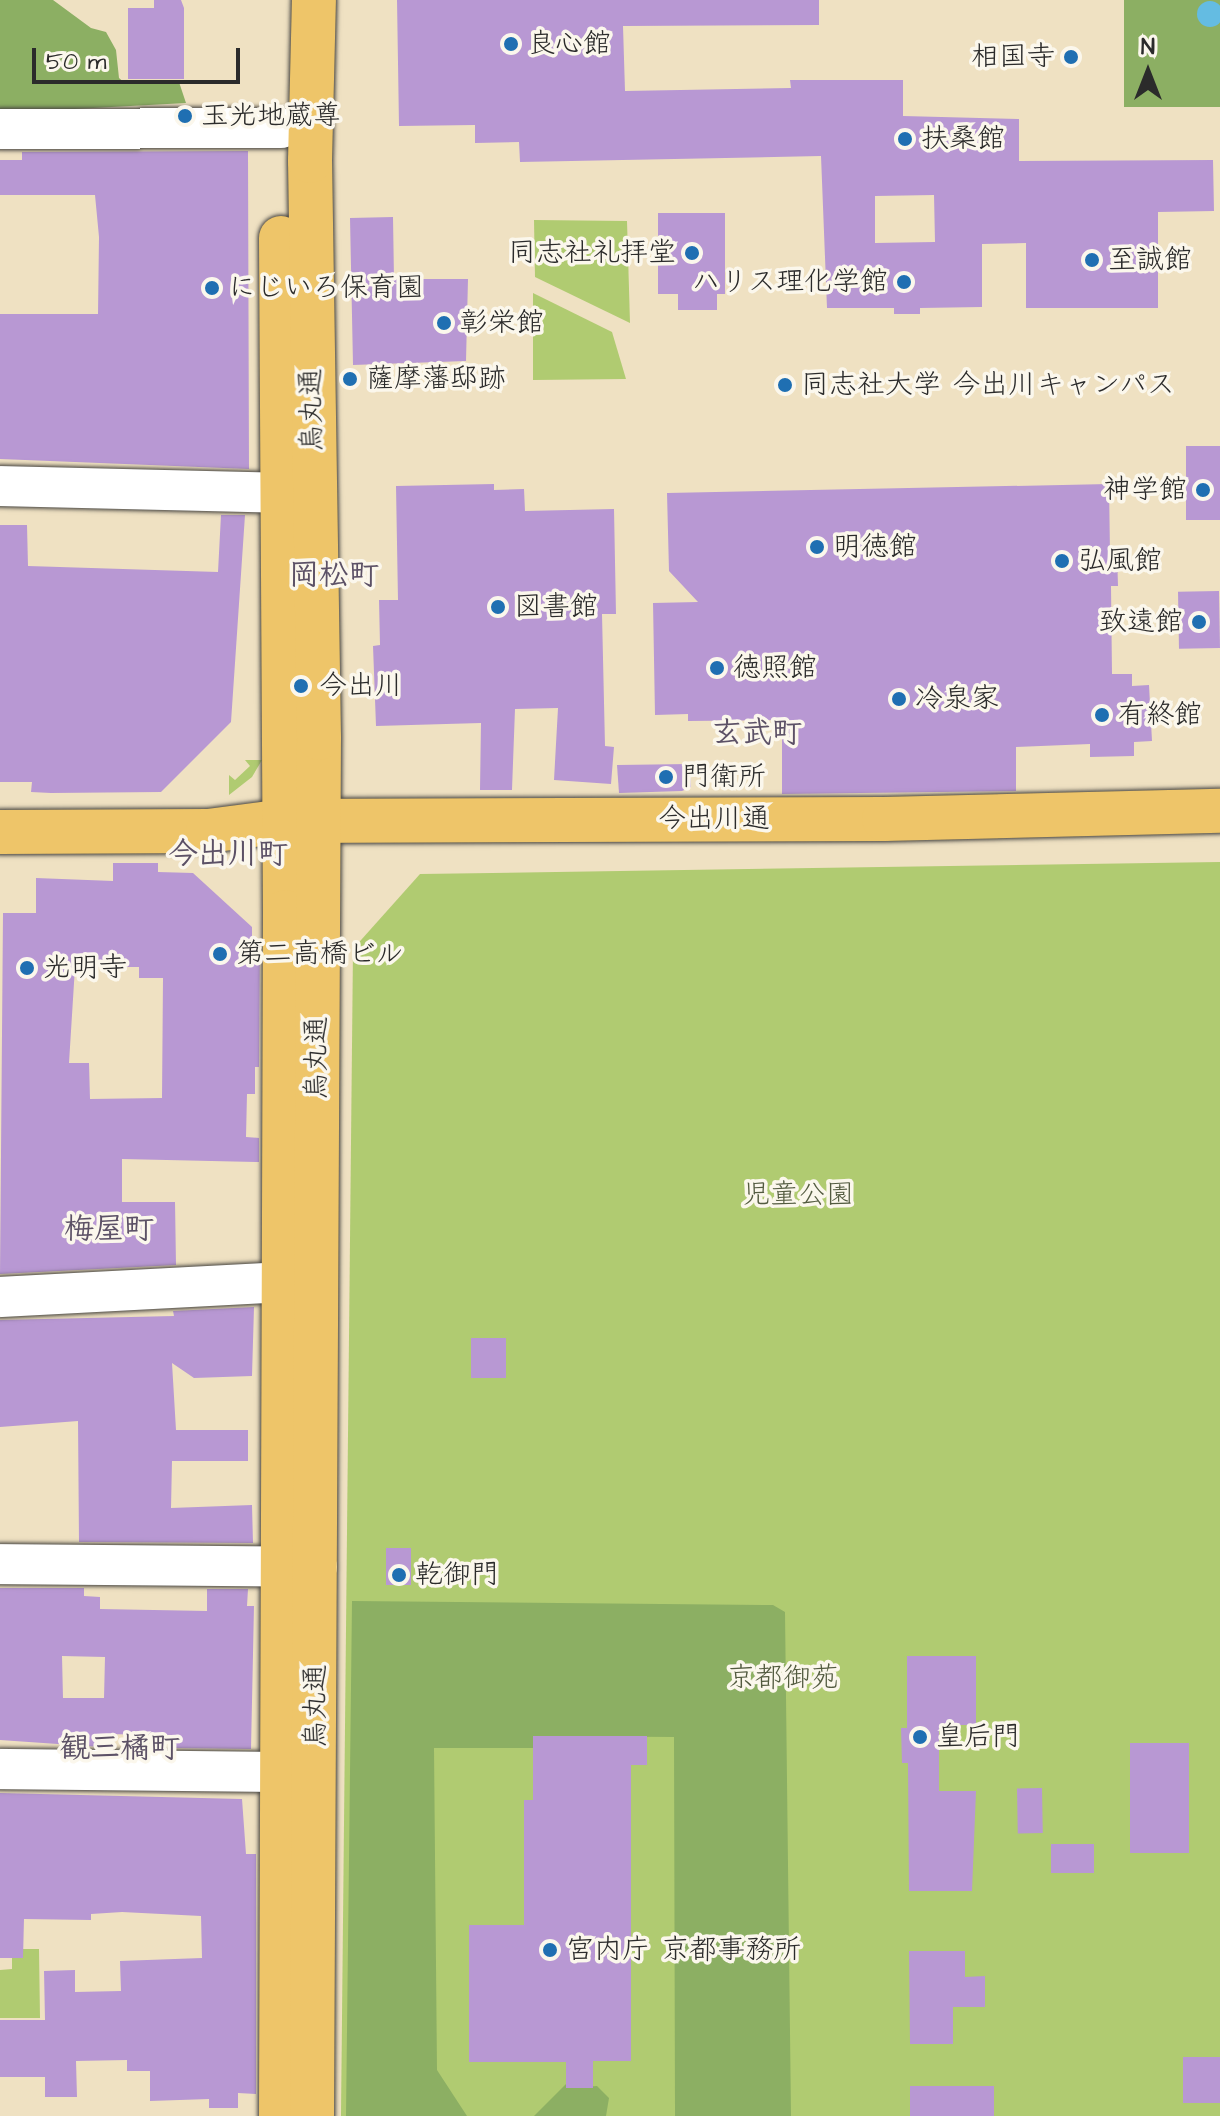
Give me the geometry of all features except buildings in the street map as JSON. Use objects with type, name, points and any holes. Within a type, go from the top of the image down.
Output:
[{"type":"main road","name":"烏丸通","points":[[281,2116],[283,1772],[300,1567],[284,1282],[301,831],[280,493],[281,128],[285,0]]},
{"type":"main road","name":"烏丸通","points":[[312,2116],[300,1567],[301,831],[314,0]]},
{"type":"main road","name":"今出川通","points":[[301,831],[1220,811]]},
{"type":"main road","name":"今出川通","points":[[0,832],[1220,835]]},
{"type":"street","points":[[0,129],[281,128]]},
{"type":"street","points":[[0,486],[280,493]]},
{"type":"street","points":[[0,1297],[284,1282]]},
{"type":"street","points":[[0,1564],[300,1567]]},
{"type":"street","points":[[0,1769],[283,1772]]},
{"type":"green space","points":[[0,0],[53,0],[91,28],[106,32],[116,50],[119,78],[126,84],[179,82],[186,103],[0,113]]},
{"type":"green space","points":[[1124,0],[1220,0],[1220,107],[1124,107]]},
{"type":"green space","points":[[534,220],[627,221],[630,323],[535,277]]},
{"type":"green space","points":[[533,293],[612,332],[626,379],[533,380]]},
{"type":"green space","points":[[245,760],[262,760],[252,777],[229,795],[229,775],[235,780],[250,766]]},
{"type":"green space","name":"京都御苑","points":[[1220,862],[1220,2116],[341,2116],[353,949],[420,874]]},
{"type":"green space","points":[[352,1601],[773,1605],[785,1612],[791,2116],[675,2116],[674,1737],[540,1736],[539,1748],[434,1748],[437,2070],[467,2116],[346,2116]]},
{"type":"green space","points":[[12,1949],[39,1949],[40,2018],[0,2018],[0,1970],[12,1969]]},
{"type":"green space","points":[[566,2084],[567,2088],[597,2086],[609,2098],[606,2116],[534,2116]]},
{"type":"water","points":[[1210,1],[1219,5],[1223,14],[1219,23],[1210,27],[1201,23],[1197,14],[1201,5]]},
{"type":"place","name":"良心館","points":[[511,44]]},
{"type":"place","name":"相国寺","points":[[1071,57]]},
{"type":"place","name":"玉光地蔵尊","points":[[185,116]]},
{"type":"place","name":"扶桑館","points":[[905,139]]},
{"type":"place","name":"同志社礼拝堂","points":[[692,253]]},
{"type":"place","name":"至誠館","points":[[1092,260]]},
{"type":"place","name":"ハリス理化学館","points":[[904,282]]},
{"type":"place","name":"にじいろ保育園","points":[[212,288]]},
{"type":"place","name":"彰栄館","points":[[444,323]]},
{"type":"place","name":"薩摩藩邸跡","points":[[350,379]]},
{"type":"place","name":"同志社大学 今出川キャンパス","points":[[785,385]]},
{"type":"place","name":"神学館","points":[[1203,490]]},
{"type":"place","name":"明徳館","points":[[817,547]]},
{"type":"place","name":"弘風館","points":[[1062,561]]},
{"type":"place","name":"図書館","points":[[498,607]]},
{"type":"place","name":"致遠館","points":[[1199,622]]},
{"type":"place","name":"徳照館","points":[[717,668]]},
{"type":"place","name":"今出川","points":[[301,686]]},
{"type":"place","name":"冷泉家","points":[[899,699]]},
{"type":"place","name":"有終館","points":[[1102,715]]},
{"type":"place","name":"門衛所","points":[[666,777]]},
{"type":"place","name":"第二高橋ビル","points":[[220,954]]},
{"type":"place","name":"光明寺","points":[[27,968]]},
{"type":"place","name":"乾御門","points":[[399,1575]]},
{"type":"place","name":"皇后門","points":[[920,1737]]},
{"type":"place","name":"宮内庁 京都事務所","points":[[550,1950]]},
{"type":"district","name":"岡松町","points":[[334,575]]},
{"type":"district","name":"玄武町","points":[[757,733]]},
{"type":"district","name":"今出川町","points":[[228,854]]},
{"type":"district","name":"梅屋町","points":[[109,1229]]},
{"type":"district","name":"観三橘町","points":[[120,1748]]},
{"type":"park label","name":"児童公園","points":[[798,1195]]}]
